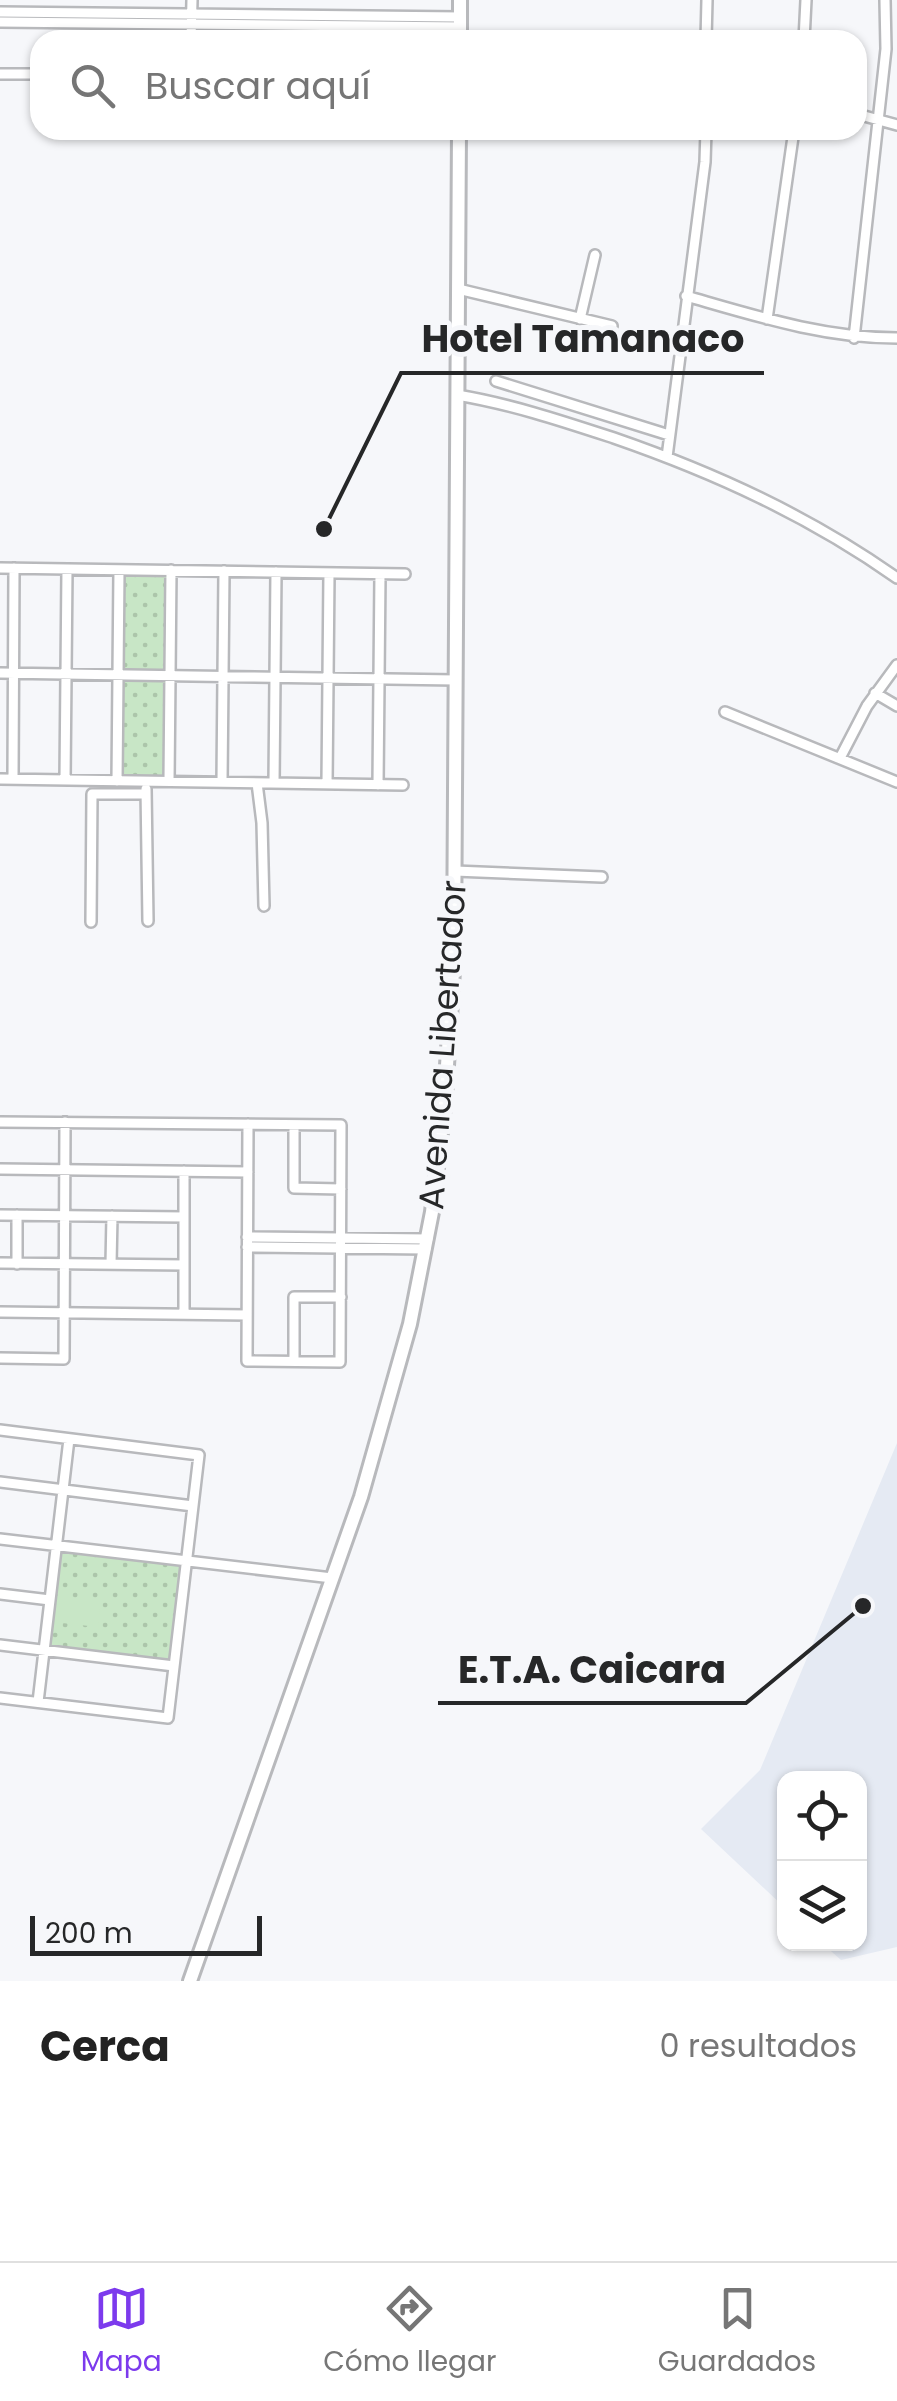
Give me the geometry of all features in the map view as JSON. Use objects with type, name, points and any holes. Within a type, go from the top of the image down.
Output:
[{"type":"highway","points":[[460,0],[460,28]]},
{"type":"highway","name":"Avenida Libertador","points":[[190,1981],[388,1407],[427,1244],[453,994],[459,140]]},
{"type":"street","points":[[191,30],[192,0]]},
{"type":"street","points":[[706,30],[708,0]]},
{"type":"street","points":[[804,30],[806,0]]},
{"type":"street","points":[[854,338],[880,121],[886,50],[885,0]]},
{"type":"street","points":[[0,12],[192,19]]},
{"type":"street","points":[[395,21],[395,30]]},
{"type":"street","points":[[0,22],[395,21],[460,28]]},
{"type":"street","points":[[0,74],[30,74]]},
{"type":"street","points":[[867,117],[897,126]]},
{"type":"street","points":[[667,457],[706,140]]},
{"type":"street","points":[[767,319],[793,140]]},
{"type":"street","points":[[580,319],[596,255]]},
{"type":"street","points":[[458,290],[612,326]]},
{"type":"street","points":[[686,296],[854,338],[897,338]]},
{"type":"street","points":[[496,381],[669,435]]},
{"type":"street","points":[[458,395],[509,404],[667,457],[768,500],[897,578]]},
{"type":"street","points":[[0,568],[406,574]]},
{"type":"street","points":[[12,779],[14,568]]},
{"type":"street","points":[[66,780],[67,569]]},
{"type":"street","points":[[117,780],[119,570]]},
{"type":"street","points":[[169,781],[171,570]]},
{"type":"street","points":[[222,782],[224,571]]},
{"type":"street","points":[[274,783],[276,572]]},
{"type":"street","points":[[327,784],[329,573]]},
{"type":"street","points":[[378,784],[380,574]]},
{"type":"street","points":[[840,758],[875,694],[897,664]]},
{"type":"street","points":[[0,673],[456,680]]},
{"type":"street","points":[[875,694],[897,706]]},
{"type":"street","points":[[726,712],[897,782]]},
{"type":"street","points":[[0,779],[403,785]]},
{"type":"street","points":[[146,781],[148,921]]},
{"type":"street","points":[[257,783],[264,906]]},
{"type":"street","points":[[92,922],[92,794],[146,794]]},
{"type":"street","points":[[454,871],[602,877]]},
{"type":"street","points":[[0,1122],[294,1124],[341,1125],[340,1362],[247,1361],[248,1124]]},
{"type":"street","points":[[0,1358],[64,1359],[65,1122]]},
{"type":"street","points":[[294,1124],[294,1188],[341,1189]]},
{"type":"street","points":[[0,1169],[248,1172]]},
{"type":"street","points":[[184,1171],[184,1314]]},
{"type":"street","points":[[0,1215],[184,1217]]},
{"type":"street","points":[[17,1215],[17,1264]]},
{"type":"street","points":[[112,1216],[112,1264]]},
{"type":"street","points":[[248,1242],[427,1244]]},
{"type":"street","points":[[0,1264],[184,1265]]},
{"type":"street","points":[[294,1361],[294,1297],[340,1298]]},
{"type":"street","points":[[0,1312],[247,1314]]},
{"type":"street","points":[[0,1430],[199,1454],[168,1718],[0,1698]]},
{"type":"street","points":[[38,1702],[69,1438]]},
{"type":"street","points":[[0,1482],[193,1506]]},
{"type":"street","points":[[0,1539],[332,1578]]},
{"type":"street","points":[[0,1594],[50,1600]]},
{"type":"street","points":[[0,1645],[174,1666]]},
{"type":"shaded area","points":[[897,1443],[897,1947],[841,1960],[831,1951],[867,1951],[867,1771],[777,1771],[777,1900],[701,1829],[760,1770]]},
{"type":"green space","points":[[123,574],[167,574],[166,672],[122,671]]},
{"type":"green space","points":[[122,679],[166,680],[165,777],[121,777]]},
{"type":"green space","points":[[59,1550],[183,1565],[171,1662],[48,1647]]},
{"type":"green space","points":[[55,1596],[100,1601],[98,1627],[53,1622]]},
{"type":"place","name":"Hotel Tamanaco","points":[[324,529]]},
{"type":"place","name":"E.T.A. Caicara","points":[[863,1606]]}]
